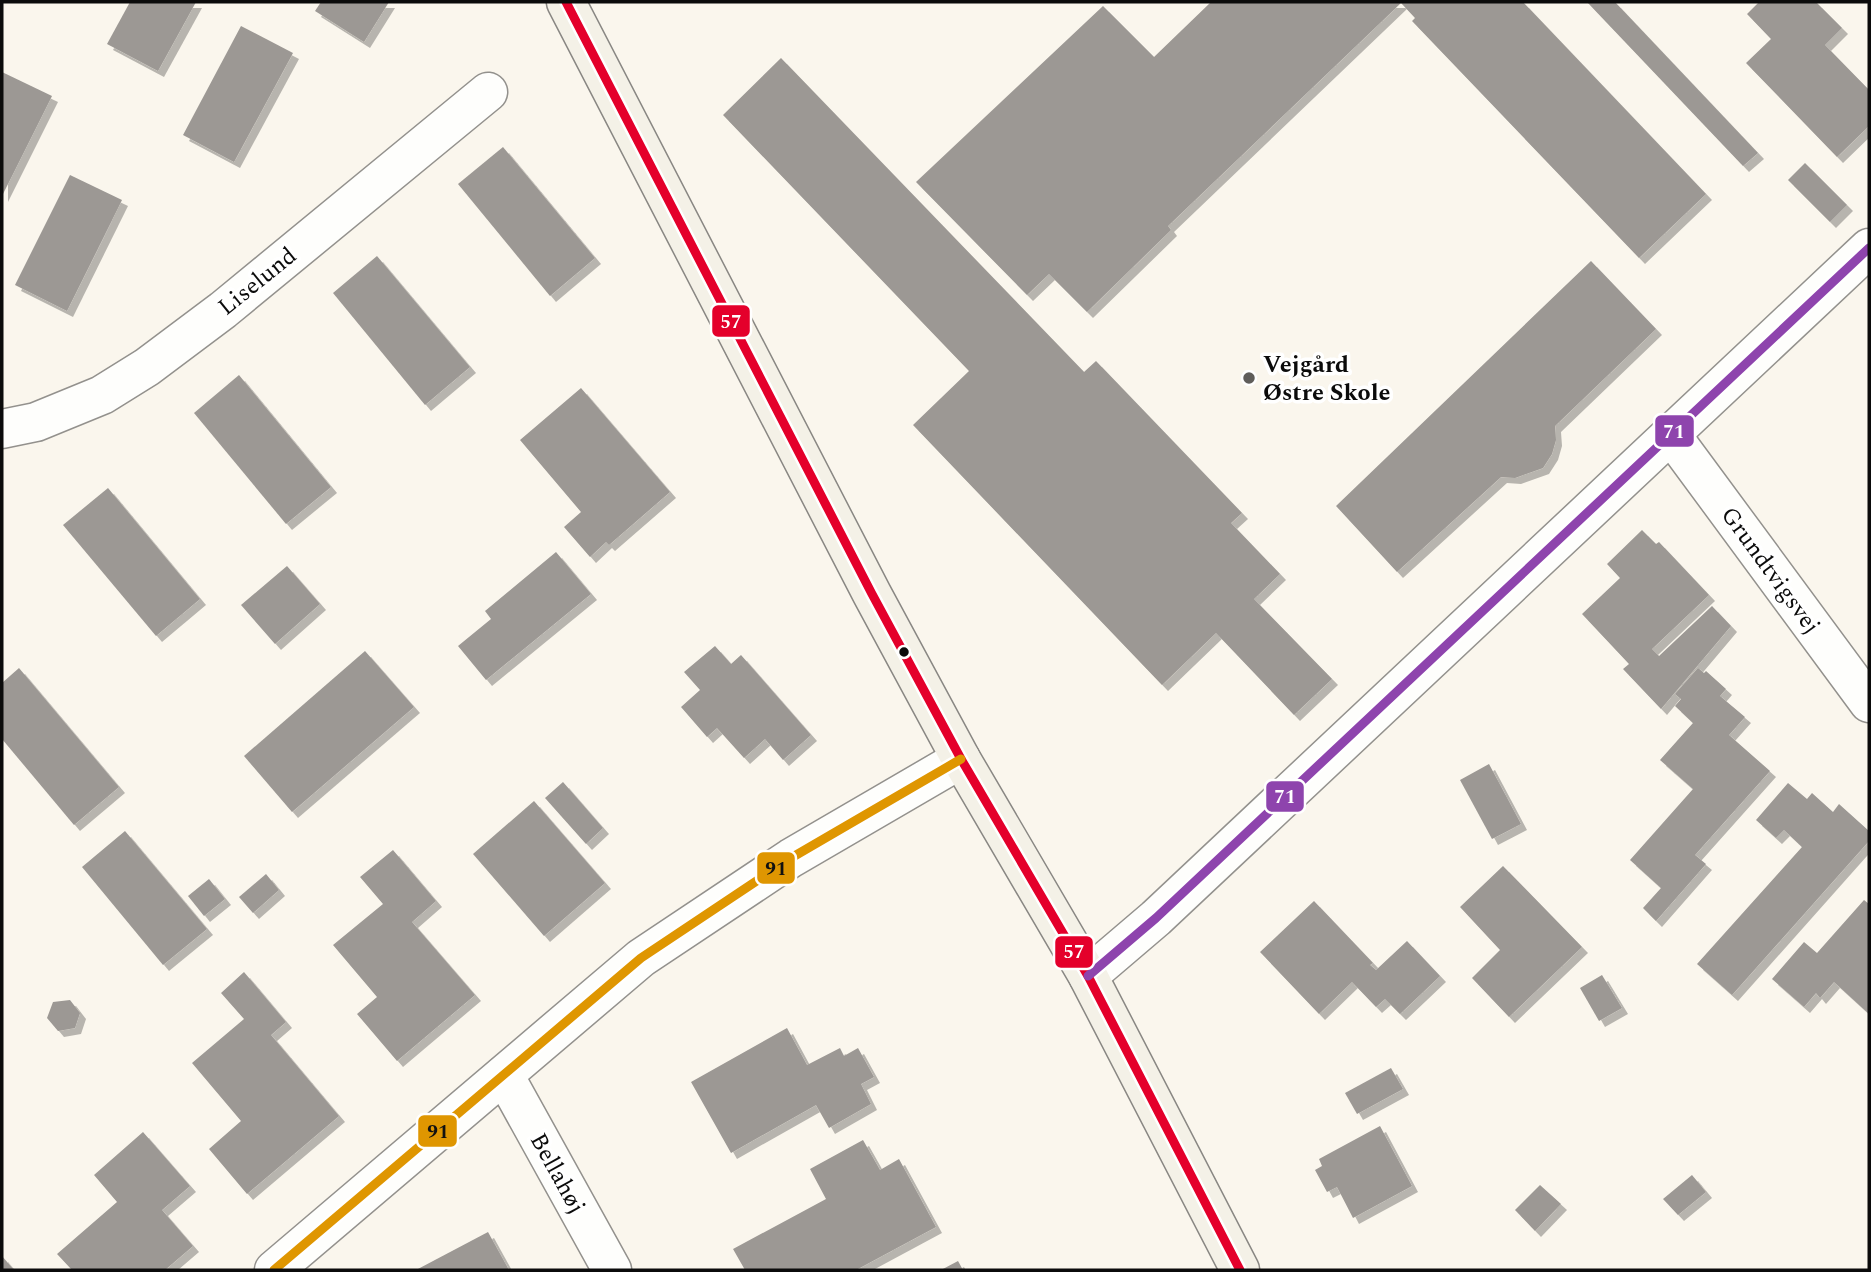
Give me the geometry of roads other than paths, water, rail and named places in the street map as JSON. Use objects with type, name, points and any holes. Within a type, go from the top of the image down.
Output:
[{"type":"street","points":[[566,2],[961,759],[1088,976],[1240,1270]]},
{"type":"street","name":"Liselund","points":[[2,429],[36,422],[102,395],[147,367],[223,310],[488,92]]},
{"type":"street","points":[[1088,976],[1156,918],[1869,248]]},
{"type":"street","name":"Grundtvigsvej","points":[[1672,436],[1869,703]]},
{"type":"street","points":[[274,1270],[641,958],[791,858],[961,759]]},
{"type":"street","name":"Bellahøj","points":[[504,1075],[612,1270]]},
{"type":"place","name":"Vejgård Østre Skole","points":[[1249,378]]}]
